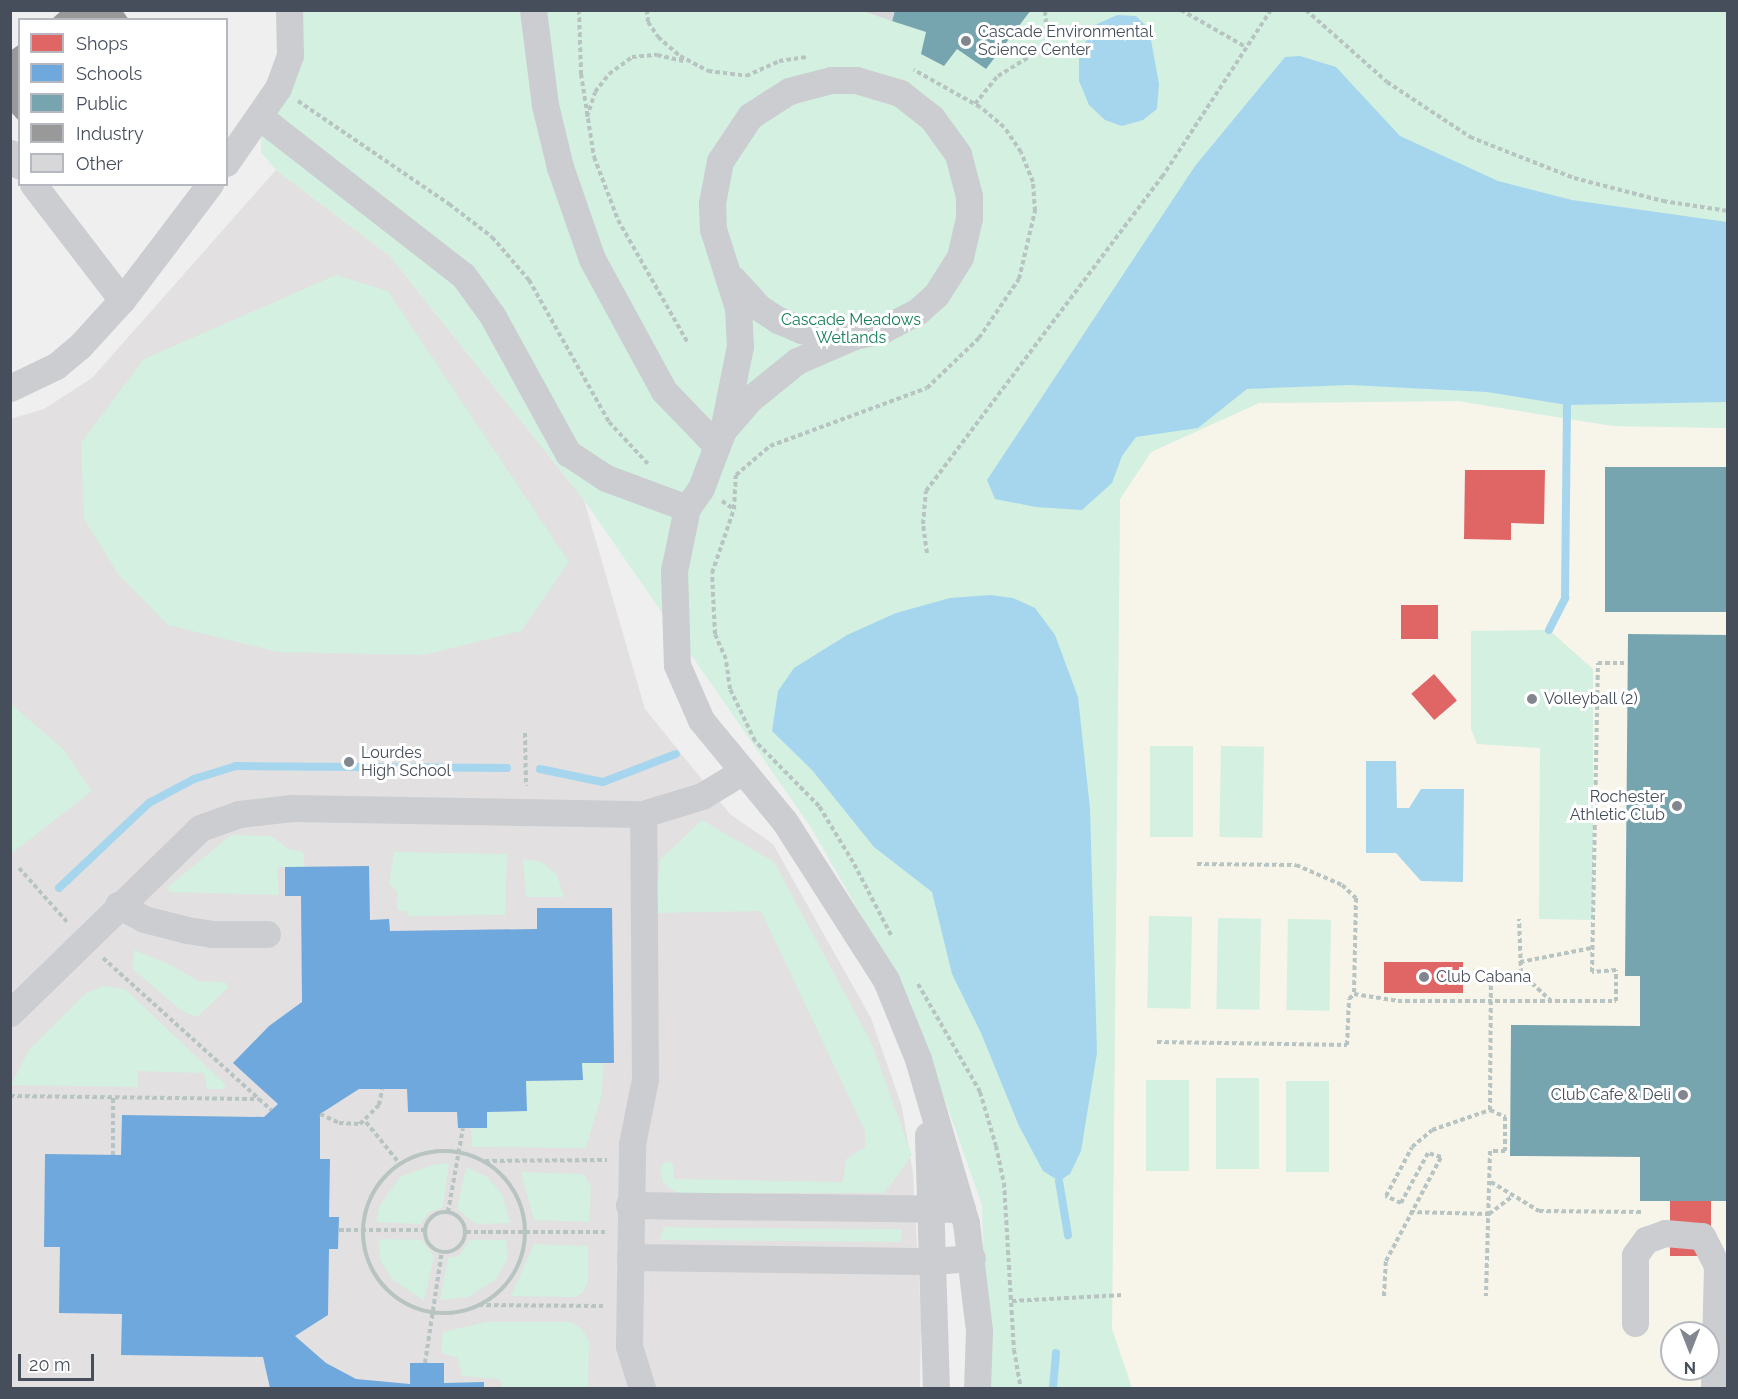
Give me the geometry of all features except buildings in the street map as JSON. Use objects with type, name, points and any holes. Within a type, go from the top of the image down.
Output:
[{"type":"street","points":[[228,160],[261,118],[279,88],[290,55],[289,10]]},
{"type":"street","points":[[533,10],[545,105],[560,167],[592,259],[663,391],[720,438]]},
{"type":"street","points":[[720,438],[751,398],[797,361],[854,336],[882,330],[918,311],[949,277],[966,239],[969,196],[958,154],[932,118],[900,93],[856,80],[831,80],[789,90],[750,116],[728,146],[714,184],[713,229],[738,309],[740,346],[720,438],[694,498],[674,571],[677,665],[701,720],[784,822],[880,970],[918,1059],[962,1209],[972,1258],[979,1331],[977,1389]]},
{"type":"street","points":[[261,118],[463,275],[514,351],[568,453],[606,478],[694,498]]},
{"type":"street","points":[[35,186],[122,300]]},
{"type":"street","points":[[10,388],[63,361],[122,300],[208,186]]},
{"type":"street","points":[[728,271],[758,307],[778,320],[827,336],[854,336]]},
{"type":"street","points":[[10,1013],[200,828],[239,814],[292,808],[643,814],[702,796],[743,771]]},
{"type":"street","points":[[642,1389],[629,1346],[629,1205],[631,1160],[645,1079],[643,814]]},
{"type":"street","points":[[118,906],[144,919],[187,930],[213,934],[267,934]]},
{"type":"street","points":[[918,1059],[932,1156],[932,1261],[936,1389]]},
{"type":"street","points":[[629,1205],[933,1206],[962,1209]]},
{"type":"street","points":[[1635,1323],[1635,1255],[1646,1240],[1665,1233],[1702,1236],[1717,1266],[1714,1389]]},
{"type":"street","points":[[630,1244],[932,1261],[972,1258]]},
{"type":"path","points":[[579,10],[586,118],[594,157],[618,220],[688,344]]},
{"type":"path","points":[[647,10],[648,22],[658,37],[691,62]]},
{"type":"path","points":[[975,104],[998,76],[1042,49],[1047,38],[1045,10]]},
{"type":"path","points":[[1181,10],[1244,46]]},
{"type":"path","points":[[927,553],[923,524],[926,491],[1162,177],[1244,46],[1271,10]]},
{"type":"path","points":[[1306,10],[1387,82],[1470,137],[1574,178],[1663,201],[1728,211]]},
{"type":"path","points":[[586,118],[595,92],[609,74],[632,57],[657,55],[691,62],[726,76],[746,76],[779,61],[813,56]]},
{"type":"path","points":[[726,659],[715,634],[712,573],[734,509],[736,475],[770,446],[927,388],[979,338],[1019,279],[1035,211],[1033,182],[1022,152],[1004,127],[975,104],[922,72],[904,67]]},
{"type":"path","points":[[279,88],[449,204],[492,237],[529,280],[609,422],[650,466]]},
{"type":"path","points":[[694,498],[734,509]]},
{"type":"path","points":[[1354,994],[1398,1001],[1491,999],[1616,1001],[1616,970],[1592,972],[1598,663],[1624,663]]},
{"type":"path","points":[[525,734],[527,799]]},
{"type":"path","points":[[1157,1042],[1347,1046],[1349,999],[1354,994],[1356,898],[1342,885],[1296,865],[1197,864]]},
{"type":"path","points":[[19,868],[84,940],[272,1110]]},
{"type":"path","points":[[1519,919],[1521,973]]},
{"type":"path","points":[[1520,962],[1592,948]]},
{"type":"path","points":[[1490,1110],[1491,972],[1521,973],[1550,1000]]},
{"type":"path","points":[[320,1114],[339,1124],[366,1122],[380,1105],[382,1089]]},
{"type":"path","points":[[10,1096],[259,1099]]},
{"type":"path","points":[[113,1098],[113,1155]]},
{"type":"path","points":[[1384,1296],[1386,1261],[1410,1212],[1442,1157],[1428,1153],[1401,1203],[1386,1196],[1412,1148],[1432,1130],[1490,1110],[1505,1117],[1505,1151],[1490,1151],[1486,1296]]},
{"type":"path","points":[[366,1122],[400,1164]]},
{"type":"path","points":[[448,1212],[463,1128]]},
{"type":"path","points":[[432,1151],[459,1151],[484,1161],[505,1177],[520,1200],[525,1232],[523,1253],[512,1277],[493,1297],[460,1311],[416,1309],[392,1295],[374,1275],[364,1250],[363,1230],[370,1197],[385,1175],[400,1164],[432,1151]]},
{"type":"path","points":[[484,1161],[631,1160]]},
{"type":"path","points":[[1490,1182],[1539,1211],[1652,1212]]},
{"type":"path","points":[[1410,1212],[1489,1214],[1513,1196]]},
{"type":"path","points":[[448,1212],[460,1217],[465,1232],[458,1247],[442,1251],[428,1243],[425,1230],[436,1214],[448,1212]]},
{"type":"path","points":[[339,1230],[425,1230]]},
{"type":"path","points":[[465,1232],[525,1232],[630,1244]]},
{"type":"path","points":[[425,1363],[442,1251]]},
{"type":"path","points":[[1021,1389],[1012,1301],[1123,1295]]},
{"type":"path","points":[[478,1305],[630,1306]]},
{"type":"shaded area","name":"Lourdes High School","points":[[276,170],[390,256],[584,500],[645,709],[730,814],[773,844],[871,1018],[902,1107],[913,1173],[921,1320],[920,1388],[11,1388],[10,419],[44,409],[92,378]]},
{"type":"shaded area","name":"Rochester Athletic Club","points":[[1458,401],[1613,426],[1727,428],[1727,1388],[1132,1388],[1112,1329],[1120,499],[1151,452],[1259,403]]},
{"type":"green space","name":"Cascade Meadows Wetlands","points":[[289,11],[1727,11],[1727,428],[1613,426],[1458,401],[1259,403],[1151,452],[1120,499],[1112,1329],[1132,1388],[987,1388],[982,1205],[910,1001],[812,829],[584,500],[390,256],[276,170],[261,152],[261,118]]},
{"type":"green space","points":[[336,275],[388,291],[569,562],[521,631],[424,655],[278,652],[168,625],[118,574],[84,519],[81,443],[144,359]]},
{"type":"green space","points":[[1549,630],[1593,669],[1593,920],[1539,919],[1540,748],[1477,744],[1471,729],[1471,631]]},
{"type":"green space","points":[[11,704],[63,749],[92,791],[11,854]]},
{"type":"green space","points":[[1150,746],[1193,746],[1193,837],[1150,837]]},
{"type":"green space","points":[[1221,746],[1264,747],[1262,838],[1219,837]]},
{"type":"green space","points":[[702,820],[774,862],[871,1042],[912,1155],[884,1193],[677,1193],[663,1183],[660,1168],[666,1161],[673,1164],[674,1179],[843,1182],[846,1159],[865,1147],[865,1131],[761,911],[655,913],[660,860]]},
{"type":"green space","points":[[231,835],[271,836],[289,849],[303,852],[305,867],[277,867],[279,895],[169,892],[168,887]]},
{"type":"green space","points":[[394,852],[507,854],[505,915],[408,916],[407,911],[397,910],[397,891],[389,884]]},
{"type":"green space","points":[[523,859],[542,862],[557,875],[564,897],[526,897]]},
{"type":"green space","points":[[1149,916],[1192,917],[1190,1009],[1147,1008]]},
{"type":"green space","points":[[1218,918],[1261,919],[1259,1010],[1216,1009]]},
{"type":"green space","points":[[1288,919],[1331,920],[1329,1011],[1286,1010]]},
{"type":"green space","points":[[134,950],[169,964],[198,981],[225,982],[228,988],[197,1017],[182,1011],[133,969]]},
{"type":"green space","points":[[103,986],[125,989],[225,1084],[225,1089],[207,1089],[204,1073],[138,1071],[138,1087],[11,1085],[29,1050],[86,993]]},
{"type":"green space","points":[[582,1063],[603,1063],[602,1094],[586,1148],[472,1147],[471,1128],[487,1128],[487,1112],[526,1111],[526,1081],[582,1080]]},
{"type":"green space","points":[[1216,1078],[1259,1078],[1259,1169],[1216,1169]]},
{"type":"green space","points":[[1146,1080],[1189,1080],[1189,1171],[1146,1171]]},
{"type":"green space","points":[[1286,1081],[1329,1081],[1329,1172],[1286,1172]]},
{"type":"green space","points":[[449,1163],[443,1207],[428,1213],[421,1224],[376,1222],[380,1205],[400,1177],[432,1165]]},
{"type":"green space","points":[[466,1167],[487,1177],[502,1194],[510,1223],[476,1224],[457,1209]]},
{"type":"green space","points":[[521,1172],[584,1174],[591,1187],[589,1222],[534,1220]]},
{"type":"green space","points":[[664,1227],[902,1229],[901,1242],[660,1240]]},
{"type":"green space","points":[[379,1239],[422,1240],[434,1256],[424,1301],[392,1279],[380,1260]]},
{"type":"green space","points":[[469,1240],[506,1240],[508,1258],[495,1280],[468,1297],[440,1300],[448,1258],[459,1256]]},
{"type":"green space","points":[[534,1244],[588,1246],[588,1282],[583,1292],[575,1297],[511,1296]]},
{"type":"green space","points":[[487,1322],[571,1322],[583,1330],[589,1342],[588,1388],[503,1388],[499,1379],[462,1376],[458,1358],[441,1353],[443,1332]]},
{"type":"water","points":[[1117,15],[1136,16],[1149,29],[1159,84],[1157,109],[1143,120],[1122,126],[1105,120],[1089,105],[1079,81],[1079,54],[1095,25]]},
{"type":"water","points":[[1300,56],[1336,67],[1400,136],[1498,181],[1572,200],[1727,222],[1727,402],[1567,405],[1487,392],[1350,385],[1247,389],[1198,428],[1136,437],[1122,456],[1112,483],[1082,510],[1036,507],[995,499],[987,480],[1195,166],[1285,57]]},
{"type":"water","points":[[990,595],[1013,598],[1035,608],[1055,635],[1078,697],[1090,808],[1097,1053],[1081,1151],[1070,1174],[1059,1181],[1043,1171],[1019,1126],[981,1033],[952,974],[932,892],[874,847],[812,770],[772,731],[778,691],[794,668],[847,635],[896,613],[950,598]]},
{"type":"water","points":[[1366,761],[1396,761],[1397,808],[1409,808],[1421,789],[1464,789],[1463,882],[1421,881],[1396,853],[1366,853]]},
{"type":"waterway","points":[[1549,630],[1565,598],[1567,405]]},
{"type":"waterway","points":[[540,769],[603,782],[676,754]]},
{"type":"waterway","points":[[59,888],[149,803],[194,779],[236,766],[507,768]]},
{"type":"waterway","points":[[1059,1181],[1068,1235]]},
{"type":"waterway","points":[[1053,1388],[1056,1353]]},
{"type":"place","name":"Cascade Environmental Science Center","points":[[966,41]]},
{"type":"place","name":"Volleyball (2)","points":[[1532,699]]},
{"type":"place","name":"Lourdes High School","points":[[349,762]]},
{"type":"place","name":"Rochester Athletic Club","points":[[1677,806]]},
{"type":"place","name":"Club Cabana","points":[[1424,977]]},
{"type":"place","name":"Club Cafe & Deli","points":[[1683,1095]]}]
